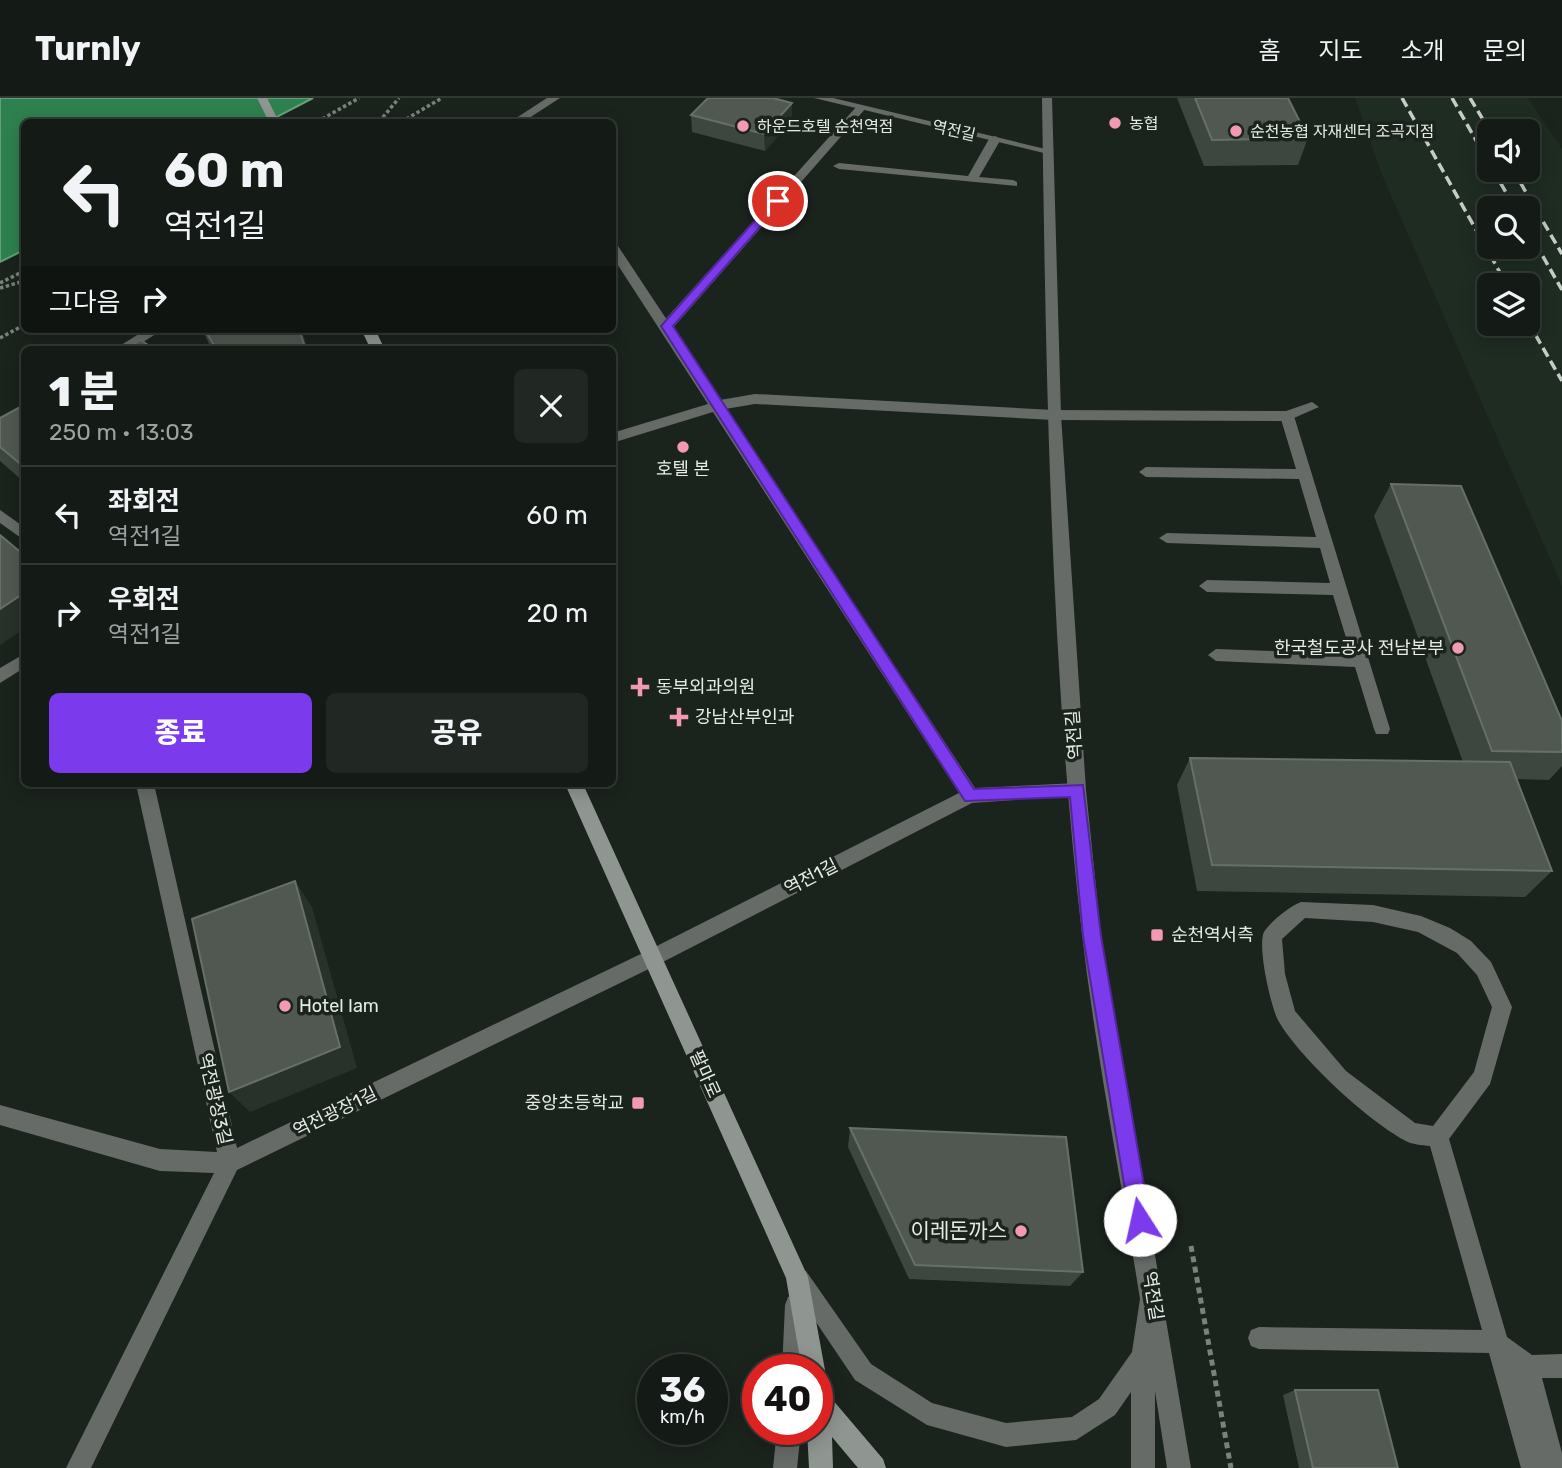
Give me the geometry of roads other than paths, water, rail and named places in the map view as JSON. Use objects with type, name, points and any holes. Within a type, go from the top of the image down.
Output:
[{"type":"main road","points":[[262,98],[272,119]]},
{"type":"main road","name":"팔마로","points":[[575,787],[797,1277],[810,1354]]},
{"type":"main road","points":[[833,1417],[874,1468]]},
{"type":"main road","points":[[820,1445],[821,1468]]},
{"type":"street","points":[[526,119],[555,98]]},
{"type":"street","name":"역전길","points":[[820,98],[1048,151]]},
{"type":"street","name":"역전길","points":[[1047,98],[1054,415],[1077,790],[1092,936],[1179,1468]]},
{"type":"street","points":[[667,326],[860,108]]},
{"type":"street","points":[[971,180],[995,139]]},
{"type":"street","points":[[839,166],[1013,184]]},
{"type":"street","points":[[616,252],[719,405],[970,796]]},
{"type":"street","points":[[127,346],[150,333]]},
{"type":"street","points":[[616,437],[719,405],[755,399],[1054,415],[1287,416],[1312,407]]},
{"type":"street","points":[[1287,416],[1382,729]]},
{"type":"street","points":[[1146,472],[1305,474]]},
{"type":"street","points":[[0,515],[21,533]]},
{"type":"street","points":[[1167,538],[1325,543]]},
{"type":"street","points":[[1207,586],[1340,589]]},
{"type":"street","points":[[1216,655],[1362,660]]},
{"type":"street","points":[[0,677],[21,662]]},
{"type":"street","name":"역전광장3길","points":[[78,1468],[230,1163],[146,787]]},
{"type":"street","name":"역전1길","points":[[652,958],[970,796],[1077,790]]},
{"type":"street","points":[[1353,909],[1409,918],[1457,944],[1481,964],[1502,1007],[1483,1077],[1438,1137],[1411,1133],[1339,1078],[1286,1016],[1275,974],[1272,936],[1301,910],[1353,909]]},
{"type":"street","name":"역전광장1길","points":[[0,1115],[160,1160],[230,1163],[652,958]]},
{"type":"street","points":[[1438,1137],[1533,1468]]},
{"type":"street","points":[[797,1277],[863,1372],[927,1413],[1006,1435],[1076,1428],[1107,1407],[1143,1356]]},
{"type":"street","points":[[794,1354],[797,1277]]},
{"type":"street","points":[[1143,1468],[1143,1356],[1150,1279]]},
{"type":"street","points":[[1259,1338],[1495,1342],[1528,1367],[1554,1468]]},
{"type":"street","points":[[1528,1367],[1562,1366]]},
{"type":"street","points":[[785,1468],[787,1445]]},
{"type":"railway","points":[[1402,98],[1500,273]]},
{"type":"railway","points":[[1452,98],[1477,142]]},
{"type":"railway","points":[[1470,98],[1483,119]]},
{"type":"railway","points":[[1500,182],[1508,196]]},
{"type":"railway","points":[[1520,182],[1562,254]]},
{"type":"railway","points":[[1540,251],[1562,290]]},
{"type":"railway","points":[[1536,336],[1562,381]]},
{"type":"place","name":"농협","points":[[1115,123]]},
{"type":"place","name":"하운드호텔 순천역점","points":[[743,126]]},
{"type":"place","name":"순천농협 자재센터 조곡지점","points":[[1236,131]]},
{"type":"place","name":"호텔 본","points":[[683,447]]},
{"type":"place","name":"한국철도공사 전남본부","points":[[1458,648]]},
{"type":"place","name":"동부외과의원","points":[[640,687]]},
{"type":"place","name":"강남산부인과","points":[[679,717]]},
{"type":"place","name":"순천역서측","points":[[1157,935]]},
{"type":"place","name":"Hotel Iam","points":[[285,1006]]},
{"type":"place","name":"중앙초등학교","points":[[638,1103]]},
{"type":"place","name":"이레돈까스","points":[[1021,1231]]}]
